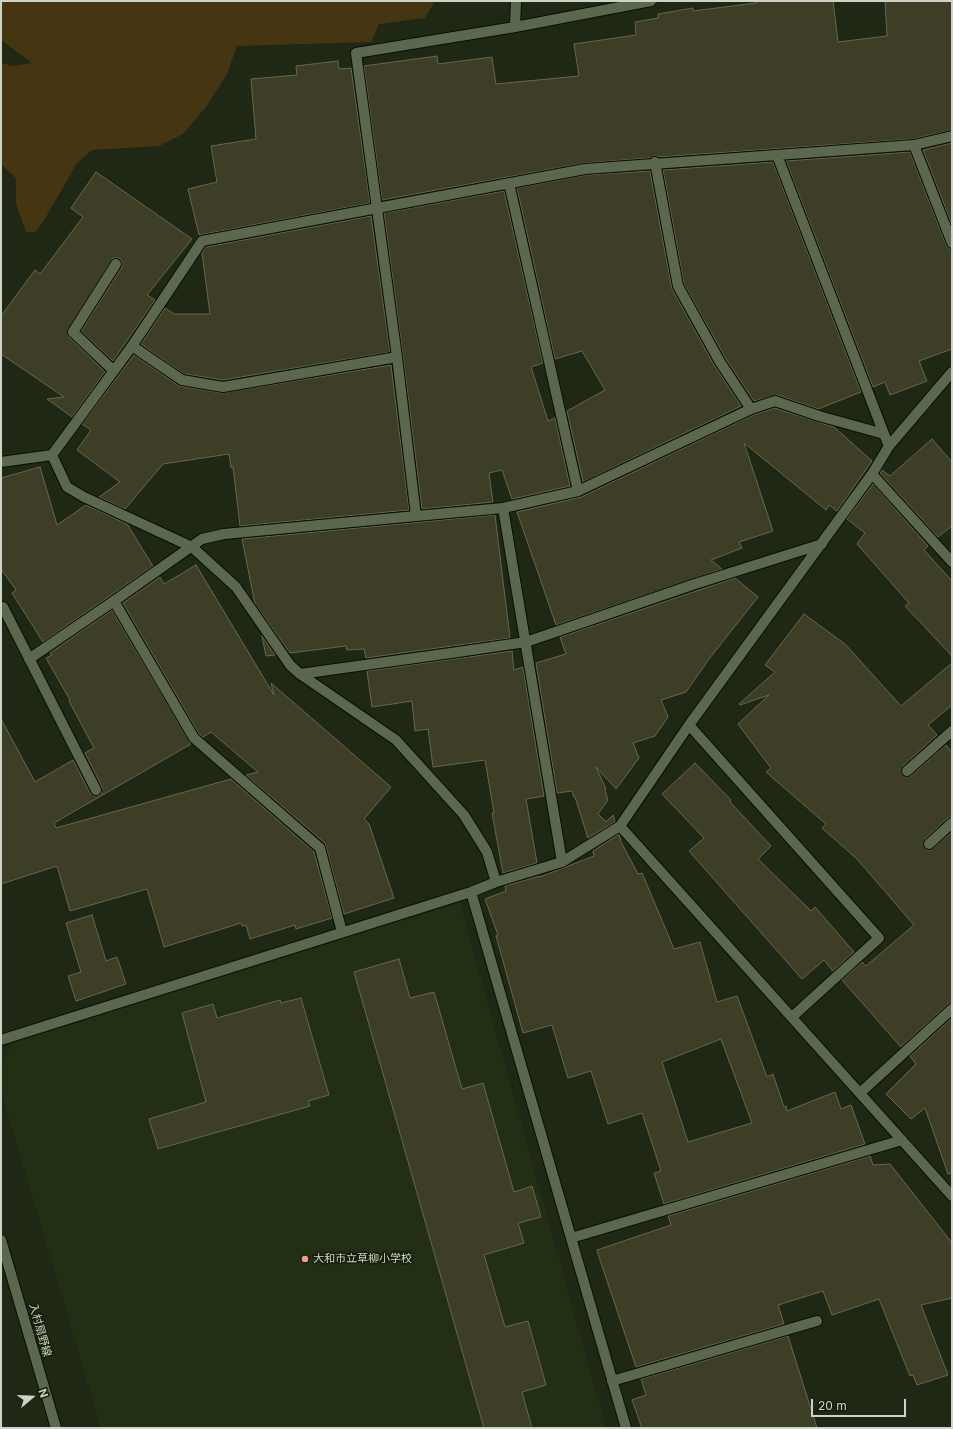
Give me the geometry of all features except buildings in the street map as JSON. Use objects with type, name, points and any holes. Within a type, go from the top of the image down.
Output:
[{"type":"street","points":[[515,27],[516,1]]},
{"type":"street","points":[[416,516],[378,209],[356,54],[515,27],[651,1]]},
{"type":"street","points":[[1,462],[52,455],[132,346],[202,241],[378,209],[585,168],[914,144],[952,136]]},
{"type":"street","points":[[914,144],[952,243]]},
{"type":"street","points":[[777,155],[889,446]]},
{"type":"street","points":[[655,162],[678,286],[720,362],[751,409]]},
{"type":"street","points":[[509,183],[578,491]]},
{"type":"street","points":[[113,370],[73,332],[116,264]]},
{"type":"street","points":[[132,346],[182,380],[223,387],[397,356]]},
{"type":"street","points":[[1,1040],[562,862],[620,826],[689,725],[872,474],[889,446],[952,372]]},
{"type":"street","points":[[29,659],[202,539],[224,534],[504,508],[578,491],[751,409],[775,401],[819,416],[884,434]]},
{"type":"street","points":[[52,455],[67,487],[84,497],[192,547],[236,588],[290,665],[300,674],[396,740],[464,815],[487,852],[496,882]]},
{"type":"street","points":[[872,474],[952,562]]},
{"type":"street","points":[[504,508],[562,862]]},
{"type":"street","points":[[300,674],[451,654],[526,642],[695,584],[822,544]]},
{"type":"street","points":[[114,601],[194,738],[320,848],[342,932]]},
{"type":"street","points":[[3,607],[96,790]]},
{"type":"street","points":[[689,725],[880,938],[792,1017]]},
{"type":"street","points":[[907,771],[952,731]]},
{"type":"street","points":[[929,844],[952,823]]},
{"type":"street","points":[[620,826],[952,1196]]},
{"type":"street","points":[[471,892],[626,1428]]},
{"type":"street","points":[[860,1093],[952,1009]]},
{"type":"street","points":[[571,1238],[902,1140]]},
{"type":"street","points":[[944,1187],[952,1180]]},
{"type":"street","name":"入村扇野線","points":[[1,1240],[56,1428]]},
{"type":"street","points":[[612,1381],[817,1321]]},
{"type":"shaded area","points":[[1,1],[435,1],[425,18],[379,24],[371,42],[237,46],[226,76],[205,108],[183,134],[159,146],[92,150],[77,163],[36,232],[26,232],[16,203],[16,178],[1,164],[1,63],[13,66],[32,63],[1,40]]},
{"type":"shaded area","name":"大和市立草柳小学校","points":[[460,903],[606,1428],[101,1428],[1,1091],[1,1065],[15,1036]]},
{"type":"place","name":"大和市立草柳小学校","points":[[305,1259]]}]
